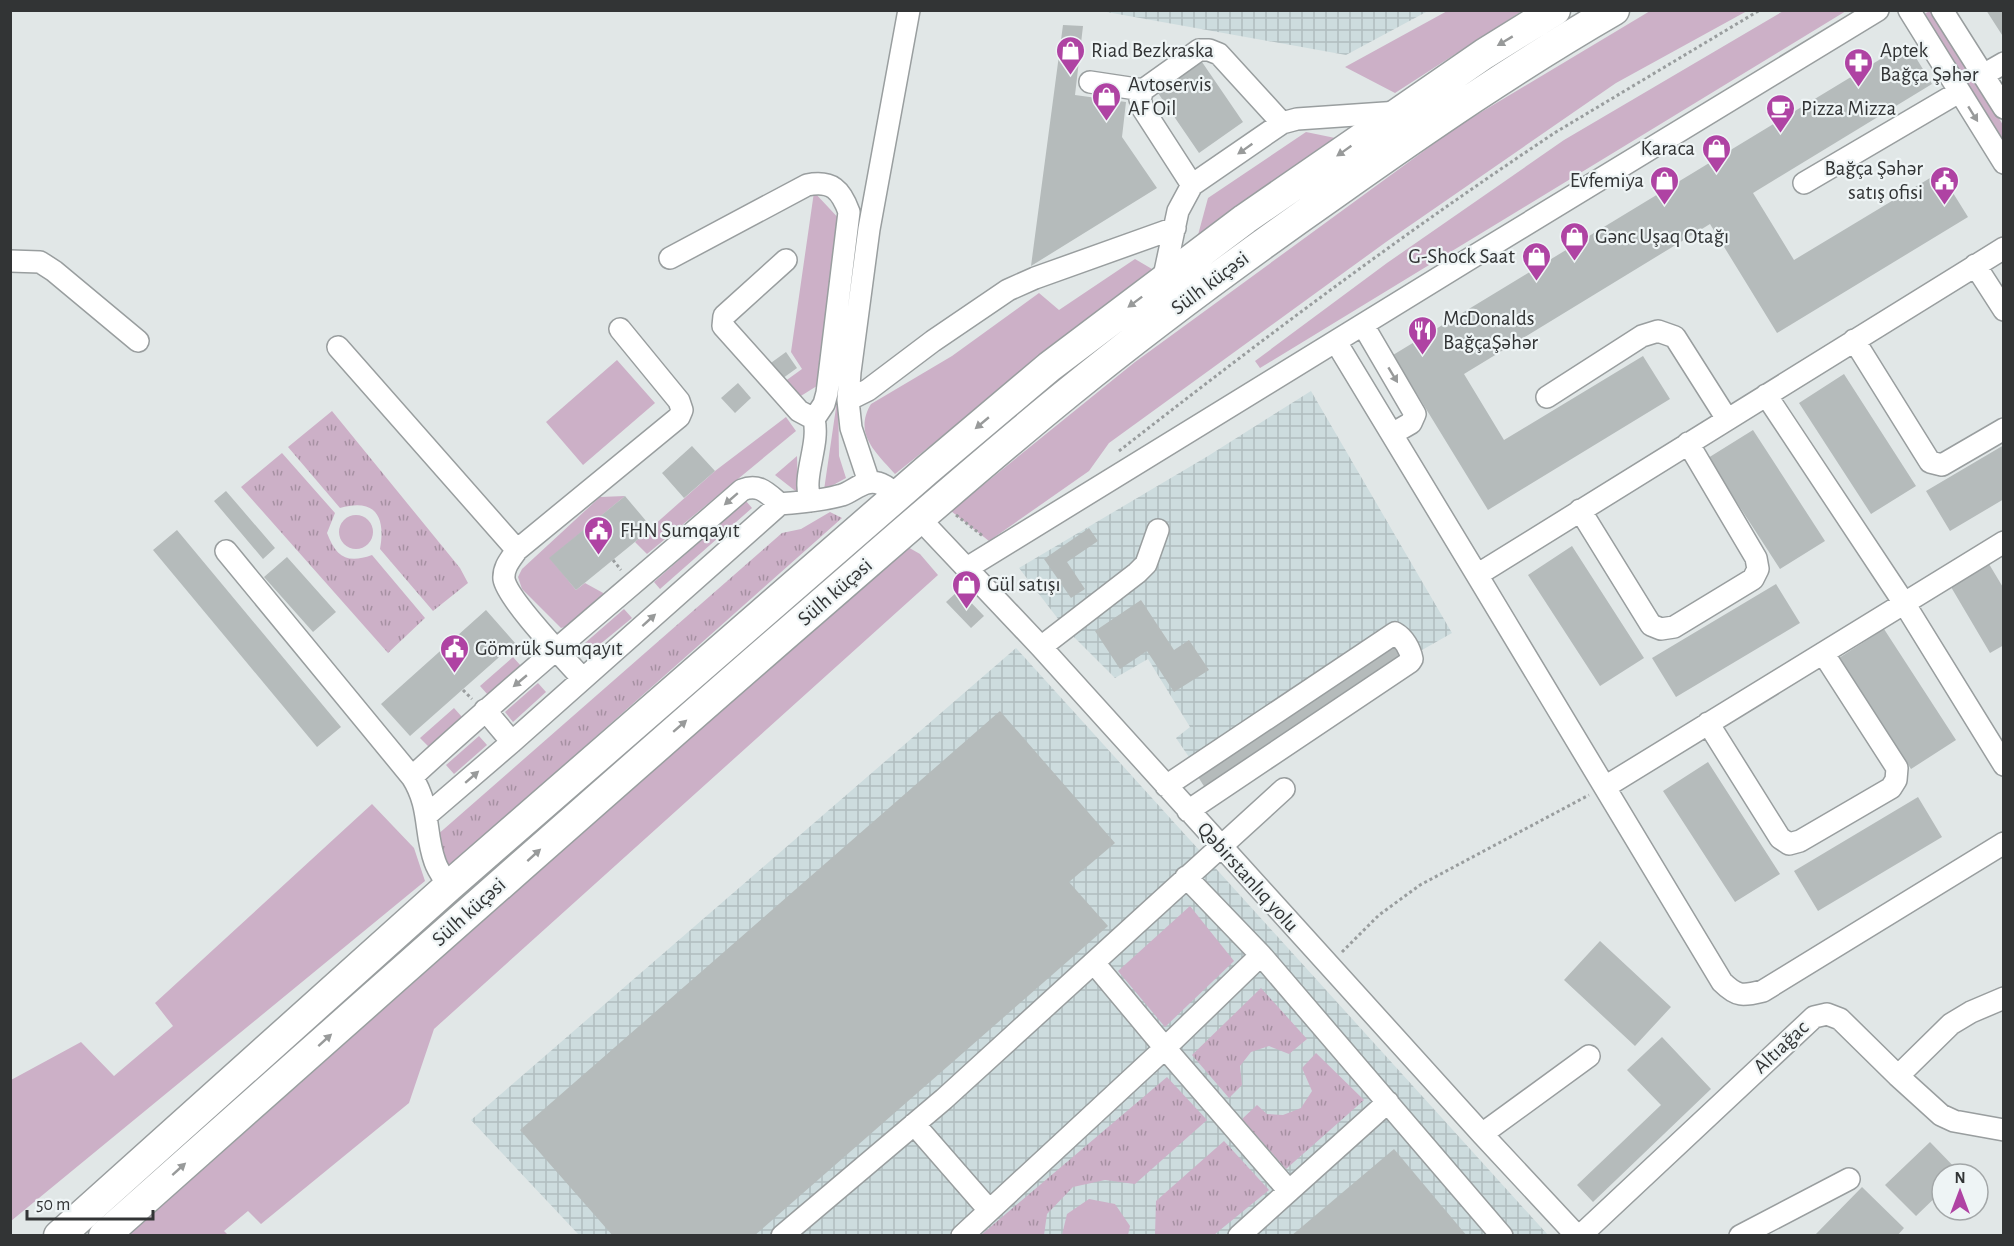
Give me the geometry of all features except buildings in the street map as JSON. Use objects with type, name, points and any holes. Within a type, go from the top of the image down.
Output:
[{"type":"highway","name":"Sülh küçəsi","points":[[59,1236],[449,886],[1049,367],[1245,219],[1484,54],[1555,10]]},
{"type":"highway","name":"Sülh küçəsi","points":[[104,1236],[626,773],[1069,391],[1266,241],[1499,79],[1614,10]]},
{"type":"highway","points":[[898,496],[919,518]]},
{"type":"street","points":[[869,482],[851,428],[848,400],[850,372],[869,229],[909,10]]},
{"type":"street","points":[[967,568],[1878,10]]},
{"type":"street","points":[[1909,10],[2004,163]]},
{"type":"street","points":[[1942,10],[2004,108]]},
{"type":"street","points":[[1192,185],[1143,109],[1140,99],[1143,90],[1199,50],[1209,50],[1218,54],[1282,123]]},
{"type":"street","points":[[1983,75],[2004,63]]},
{"type":"street","points":[[1090,82],[1143,90]]},
{"type":"street","points":[[1803,183],[1959,92]]},
{"type":"street","points":[[1163,281],[1178,211],[1192,185],[1282,123],[1297,118],[1400,112]]},
{"type":"street","points":[[670,258],[807,185],[816,183],[834,187],[843,197],[849,212],[827,393],[824,404],[814,419],[816,439],[807,492],[810,501]]},
{"type":"street","points":[[848,400],[868,390],[933,341],[1008,290],[1035,278],[1175,228]]},
{"type":"street","points":[[1476,575],[2004,248]]},
{"type":"street","points":[[786,260],[724,316],[723,326],[799,411],[814,419]]},
{"type":"street","points":[[10,261],[40,262],[138,341]]},
{"type":"street","points":[[1975,265],[2004,310]]},
{"type":"street","points":[[1363,325],[1415,414],[1411,423],[1392,434]]},
{"type":"street","points":[[583,679],[517,603],[507,589],[504,577],[506,566],[517,550],[679,417],[682,410],[679,401],[620,329]]},
{"type":"street","points":[[1547,397],[1642,336],[1658,331],[1675,337],[1727,419]]},
{"type":"street","points":[[1854,340],[1930,462],[1942,465],[2004,429]]},
{"type":"street","points":[[1336,342],[1722,982],[1731,991],[1744,996],[1763,991],[2004,843]]},
{"type":"street","points":[[338,347],[517,550]]},
{"type":"street","points":[[1766,395],[1904,603],[2004,765]]},
{"type":"street","points":[[1580,510],[1652,625],[1661,630],[1674,627],[1753,579],[1758,569],[1756,558],[1688,444]]},
{"type":"street","points":[[427,815],[513,742],[780,504],[843,495],[869,482],[878,482],[898,496]]},
{"type":"street","points":[[412,777],[485,710],[558,650],[742,490],[750,486],[761,488],[780,504]]},
{"type":"street","name":"Qəbirstanlıq yolu","points":[[919,518],[1041,647],[1482,1134],[1579,1236]]},
{"type":"street","points":[[1041,647],[1137,573],[1146,564],[1158,530]]},
{"type":"street","points":[[1605,787],[2003,544]]},
{"type":"street","points":[[226,551],[420,789],[435,861],[449,886]]},
{"type":"street","points":[[1166,786],[1394,634],[1401,637],[1411,653],[1410,662],[1188,811]]},
{"type":"street","points":[[1708,723],[1780,838],[1789,844],[1800,841],[1891,788],[1896,780],[1897,768],[1823,653]]},
{"type":"street","points":[[485,710],[513,742]]},
{"type":"street","points":[[782,1236],[914,1124],[1284,789]]},
{"type":"street","points":[[1186,877],[1261,955],[1502,1236]]},
{"type":"street","points":[[962,1236],[1165,1048],[1261,955]]},
{"type":"street","points":[[1094,963],[1289,1191]]},
{"type":"street","points":[[1898,1076],[1951,1024],[1971,1012],[2004,998]]},
{"type":"street","name":"Altıağac","points":[[1579,1236],[1814,1017],[1827,1014],[1840,1019],[1941,1115],[1954,1121],[2004,1130]]},
{"type":"street","points":[[1482,1134],[1590,1056]]},
{"type":"street","points":[[1239,1236],[1388,1102]]},
{"type":"street","points":[[914,1124],[989,1210]]},
{"type":"street","points":[[1740,1236],[1849,1179]]},
{"type":"path","points":[[1118,452],[1218,372],[1495,173],[1556,132],[1760,10]]},
{"type":"path","points":[[951,511],[989,541]]},
{"type":"path","points":[[1329,966],[1379,915],[1420,885],[1605,787]]},
{"type":"shaded area","points":[[1101,11],[1428,11],[1346,55]]},
{"type":"shaded area","points":[[1311,391],[1452,633],[1415,654],[1191,760],[1176,738],[1190,727],[1148,659],[1115,678],[1065,628],[1019,568],[1208,456]]},
{"type":"shaded area","points":[[1016,648],[1548,1235],[579,1235],[471,1120]]},
{"type":"green space","points":[[1449,10],[1522,11],[1395,93],[1345,67]]},
{"type":"green space","points":[[1785,10],[1846,11],[1260,368],[1255,361],[1387,263],[1564,140]]},
{"type":"green space","points":[[1650,11],[1747,11],[1616,83],[1386,242],[1109,443],[1089,471],[989,541],[951,511],[1135,362],[1458,126]]},
{"type":"green space","points":[[1933,11],[2003,125],[2003,142],[1924,14]]},
{"type":"green space","points":[[1306,132],[1340,139],[1198,235],[1208,198]]},
{"type":"green space","points":[[814,192],[843,223],[820,384],[796,399],[784,382],[802,369],[791,352]]},
{"type":"green space","points":[[1135,259],[1152,269],[895,474],[874,450],[864,424],[871,404],[952,356],[1039,293],[1059,310]]},
{"type":"green space","points":[[617,360],[655,403],[583,465],[546,422]]},
{"type":"green space","points":[[838,394],[839,456],[846,478],[824,490]]},
{"type":"green space","points":[[332,411],[460,568],[468,583],[433,611],[380,549],[381,527],[375,512],[362,506],[340,508],[288,447]]},
{"type":"green space","points":[[786,417],[796,431],[647,554],[635,542],[715,471]]},
{"type":"green space","points":[[282,453],[335,513],[327,533],[334,548],[349,558],[356,559],[372,555],[425,618],[388,653],[241,487]]},
{"type":"green space","points":[[797,456],[798,493],[775,475]]},
{"type":"green space","points":[[625,496],[550,558],[576,590],[585,583],[605,594],[568,626],[561,628],[522,589],[518,577],[522,569],[600,497]]},
{"type":"green space","points":[[746,501],[752,508],[660,589],[654,582]]},
{"type":"green space","points":[[830,512],[842,518],[448,868],[436,836],[782,533],[801,529]]},
{"type":"green space","points":[[356,515],[368,520],[373,532],[368,544],[356,549],[344,544],[339,532],[344,520]]},
{"type":"green space","points":[[906,546],[920,554],[938,575],[434,1029],[409,1103],[261,1224],[248,1211],[224,1231],[228,1235],[128,1236]]},
{"type":"green space","points":[[624,609],[632,618],[593,650],[585,643]]},
{"type":"green space","points":[[513,657],[521,666],[488,695],[480,686]]},
{"type":"green space","points":[[538,683],[546,692],[513,722],[505,712]]},
{"type":"green space","points":[[454,708],[462,717],[429,747],[420,738]]},
{"type":"green space","points":[[479,736],[487,745],[454,774],[446,765]]},
{"type":"green space","points":[[372,804],[414,848],[425,881],[11,1221],[11,1080],[81,1042],[114,1076],[173,1026],[155,1003]]},
{"type":"green space","points":[[1190,906],[1234,961],[1165,1027],[1118,971]]},
{"type":"green space","points":[[1261,988],[1307,1039],[1289,1054],[1269,1046],[1251,1052],[1240,1066],[1242,1085],[1229,1098],[1192,1055]]},
{"type":"green space","points":[[1316,1053],[1364,1100],[1286,1169],[1242,1119],[1257,1105],[1267,1114],[1283,1115],[1301,1108],[1312,1091],[1302,1068]]},
{"type":"green space","points":[[1167,1077],[1207,1120],[1135,1184],[1105,1180],[1073,1187],[1047,1214],[1044,1235],[981,1235]]},
{"type":"green space","points":[[1224,1141],[1269,1190],[1214,1235],[1155,1235],[1156,1201]]},
{"type":"green space","points":[[1089,1199],[1115,1204],[1130,1226],[1128,1235],[1062,1235],[1067,1214]]},
{"type":"place","name":"Riad Bezkraska","points":[[1070,76]]},
{"type":"place","name":"Aptek Bağça Şəhər","points":[[1859,88]]},
{"type":"place","name":"Avtoservis AF Oil","points":[[1107,122]]},
{"type":"place","name":"Pizza Mizza","points":[[1780,134]]},
{"type":"place","name":"Karaca","points":[[1716,174]]},
{"type":"place","name":"Evfemiya","points":[[1665,206]]},
{"type":"place","name":"Bağça Şəhər satış ofisi","points":[[1944,206]]},
{"type":"place","name":"Gənc Uşaq Otağı","points":[[1574,262]]},
{"type":"place","name":"G-Shock Saat","points":[[1536,282]]},
{"type":"place","name":"McDonalds BağçaŞəhər","points":[[1422,356]]},
{"type":"place","name":"FHN Sumqayıt","points":[[599,556]]},
{"type":"place","name":"Gül satışı","points":[[966,610]]},
{"type":"place","name":"Gömrük Sumqayıt","points":[[454,674]]}]
